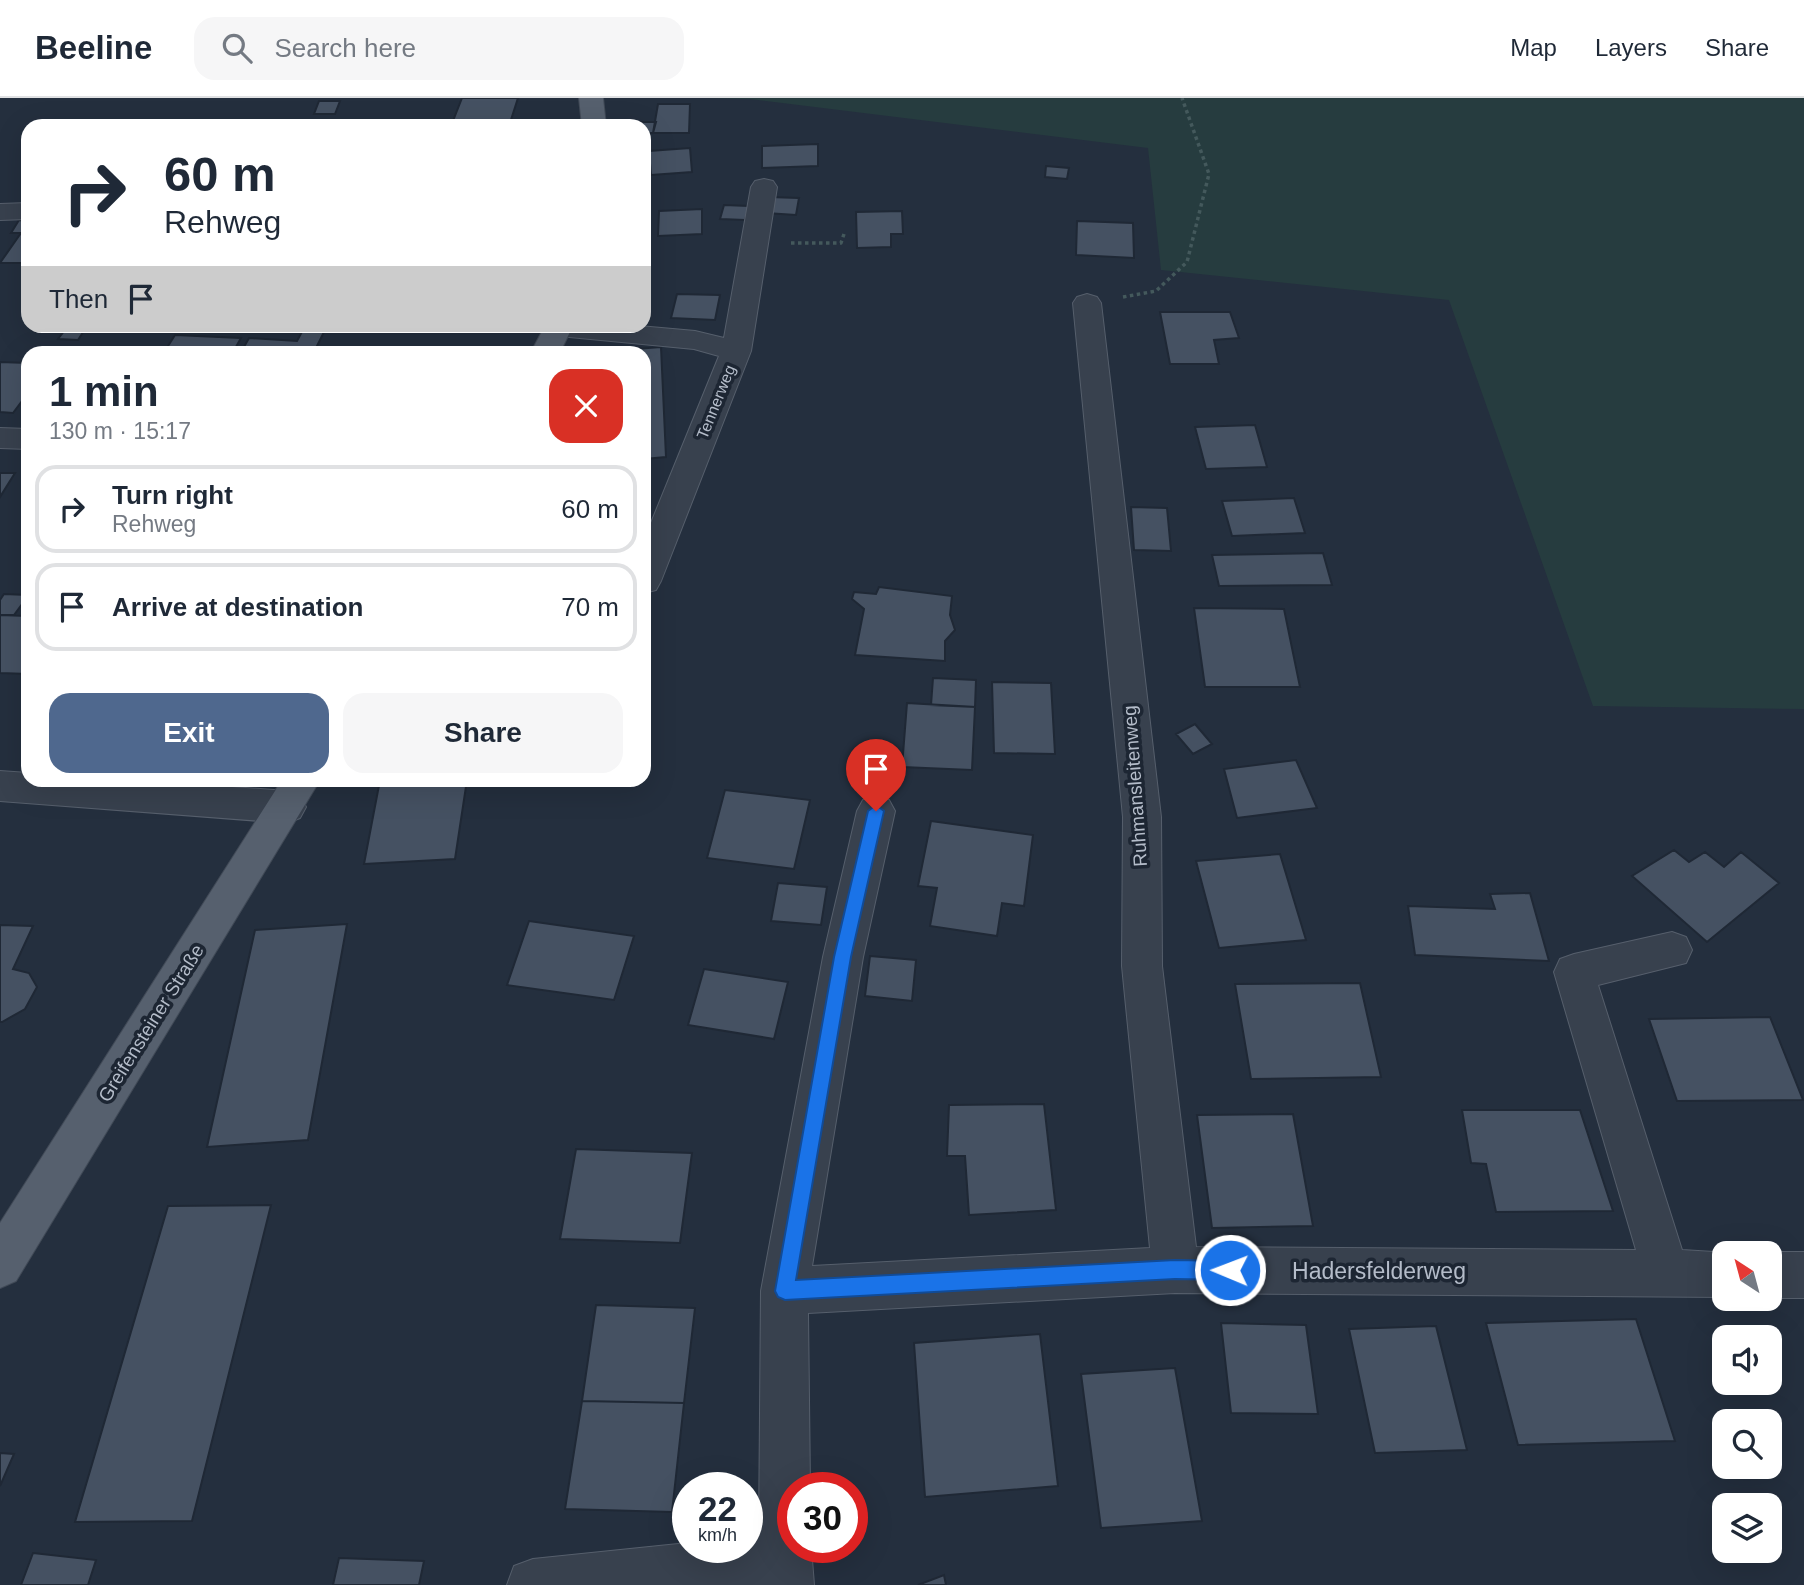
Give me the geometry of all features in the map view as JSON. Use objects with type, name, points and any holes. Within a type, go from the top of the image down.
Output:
[{"type":"main road","points":[[592,98],[594,119]]},
{"type":"main road","name":"Greifensteiner Straße","points":[[0,1265],[294,794]]},
{"type":"street","points":[[736,351],[764,187]]},
{"type":"street","points":[[0,212],[21,211]]},
{"type":"street","name":"Ruhmansleitenweg","points":[[1087,303],[1142,817],[1142,966],[1175,1270]]},
{"type":"street","name":"Tennerweg","points":[[627,333],[695,340],[736,351],[651,564]]},
{"type":"street","points":[[0,438],[21,439]]},
{"type":"street","points":[[0,786],[21,787]]},
{"type":"street","points":[[37,787],[294,794]]},
{"type":"street","points":[[533,1585],[786,1572],[785,1291],[843,957],[876,811]]},
{"type":"street","points":[[1666,1274],[1574,972],[1672,950]]},
{"type":"street","name":"Hadersfelderweg","points":[[785,1291],[1175,1270],[1712,1274]]},
{"type":"street","points":[[1782,1275],[1804,1275]]},
{"type":"path","points":[[1087,303],[1156,291],[1187,262],[1209,174],[1182,98]]},
{"type":"path","points":[[755,243],[841,243],[845,231]]},
{"type":"green space","points":[[705,98],[1804,98],[1804,709],[1593,706],[1449,300],[1161,270],[1148,148],[750,99]]},
{"type":"building","points":[[462,98],[518,98],[511,119],[454,119]]},
{"type":"building","points":[[319,101],[340,101],[335,114],[314,114]]},
{"type":"building","points":[[658,104],[690,104],[689,133],[653,133]]},
{"type":"building","points":[[651,122],[656,122],[653,133]]},
{"type":"building","points":[[818,144],[818,166],[762,168],[762,146]]},
{"type":"building","points":[[690,148],[692,172],[651,175],[651,151]]},
{"type":"building","points":[[1046,166],[1069,168],[1067,179],[1045,177]]},
{"type":"building","points":[[769,197],[799,198],[796,215],[766,213]]},
{"type":"building","points":[[724,205],[749,206],[745,220],[720,219]]},
{"type":"building","points":[[702,209],[702,234],[658,236],[659,211]]},
{"type":"building","points":[[902,211],[903,234],[891,234],[891,247],[857,248],[856,212]]},
{"type":"building","points":[[19,220],[21,220],[21,233],[11,233]]},
{"type":"building","points":[[1077,221],[1133,223],[1134,258],[1076,255]]},
{"type":"building","points":[[21,233],[21,263],[0,263]]},
{"type":"building","points":[[677,294],[720,295],[715,320],[671,318]]},
{"type":"building","points":[[1160,312],[1230,312],[1239,338],[1214,340],[1219,364],[1170,364]]},
{"type":"building","points":[[63,333],[82,333],[78,340],[58,339]]},
{"type":"building","points":[[301,333],[324,333],[317,346],[244,346],[249,338],[297,341]]},
{"type":"building","points":[[175,335],[241,338],[236,346],[168,346]]},
{"type":"building","points":[[661,347],[666,457],[651,458],[651,348]]},
{"type":"building","points":[[0,362],[21,363],[21,402],[13,413],[0,412]]},
{"type":"building","points":[[1255,425],[1267,467],[1206,469],[1195,427]]},
{"type":"building","points":[[0,473],[15,473],[0,497]]},
{"type":"building","points":[[1294,498],[1305,533],[1232,536],[1222,501]]},
{"type":"building","points":[[1131,507],[1167,508],[1171,551],[1134,550]]},
{"type":"building","points":[[1323,553],[1332,585],[1219,586],[1212,555]]},
{"type":"building","points":[[879,587],[952,596],[950,615],[955,630],[945,641],[945,661],[855,655],[864,609],[852,599],[854,592],[876,594]]},
{"type":"building","points":[[4,594],[21,595],[21,606],[14,615],[0,615],[0,600]]},
{"type":"building","points":[[1194,608],[1284,609],[1300,687],[1205,687]]},
{"type":"building","points":[[0,615],[21,616],[21,674],[0,673]]},
{"type":"building","points":[[933,678],[976,680],[975,707],[931,705]]},
{"type":"building","points":[[992,682],[1051,683],[1055,754],[994,753]]},
{"type":"building","points":[[907,703],[975,707],[972,770],[902,767]]},
{"type":"building","points":[[1195,724],[1212,744],[1193,754],[1176,734]]},
{"type":"building","points":[[1296,760],[1317,808],[1237,818],[1224,769]]},
{"type":"building","points":[[379,787],[466,787],[455,859],[364,864]]},
{"type":"building","points":[[725,790],[810,800],[794,869],[707,858]]},
{"type":"building","points":[[931,821],[1033,835],[1024,906],[1002,903],[997,936],[930,926],[937,888],[918,886]]},
{"type":"building","points":[[1674,850],[1689,862],[1705,852],[1724,867],[1741,852],[1779,883],[1707,942],[1632,876]]},
{"type":"building","points":[[1280,854],[1306,940],[1219,948],[1196,861]]},
{"type":"building","points":[[778,883],[827,887],[821,925],[771,921]]},
{"type":"building","points":[[1530,893],[1549,961],[1415,955],[1408,906],[1495,909],[1490,894]]},
{"type":"building","points":[[529,921],[634,936],[614,1000],[507,985]]},
{"type":"building","points":[[347,924],[308,1140],[207,1147],[255,930]]},
{"type":"building","points":[[0,925],[33,926],[13,969],[29,973],[37,987],[25,1009],[2,1022],[0,1022]]},
{"type":"building","points":[[870,956],[916,960],[912,1001],[865,996]]},
{"type":"building","points":[[704,969],[788,982],[774,1039],[688,1025]]},
{"type":"building","points":[[1360,983],[1381,1077],[1251,1079],[1235,984]]},
{"type":"building","points":[[1770,1017],[1803,1100],[1677,1101],[1649,1019]]},
{"type":"building","points":[[1044,1104],[1056,1210],[969,1215],[965,1156],[947,1156],[949,1105]]},
{"type":"building","points":[[1462,1110],[1580,1110],[1613,1211],[1496,1212],[1486,1164],[1471,1163]]},
{"type":"building","points":[[1293,1114],[1313,1226],[1212,1228],[1197,1115]]},
{"type":"building","points":[[576,1149],[692,1153],[680,1243],[560,1239]]},
{"type":"building","points":[[271,1205],[192,1521],[75,1522],[168,1206]]},
{"type":"building","points":[[596,1305],[695,1308],[684,1403],[582,1401]]},
{"type":"building","points":[[1636,1319],[1675,1441],[1518,1445],[1486,1323]]},
{"type":"building","points":[[1221,1323],[1306,1325],[1318,1414],[1231,1413]]},
{"type":"building","points":[[1436,1326],[1467,1450],[1375,1453],[1349,1329]]},
{"type":"building","points":[[1040,1334],[1058,1486],[925,1497],[914,1343]]},
{"type":"building","points":[[1175,1368],[1202,1521],[1101,1528],[1081,1374]]},
{"type":"building","points":[[582,1401],[684,1403],[676,1472],[672,1472],[672,1512],[565,1509]]},
{"type":"building","points":[[0,1453],[14,1454],[0,1486]]},
{"type":"building","points":[[33,1553],[96,1560],[88,1585],[21,1585]]},
{"type":"building","points":[[339,1558],[424,1561],[419,1585],[333,1585]]},
{"type":"building","points":[[944,1575],[946,1585],[918,1585]]},
{"type":"route","points":[[876,811],[843,957],[785,1291],[1175,1270],[1230,1270]]}]
